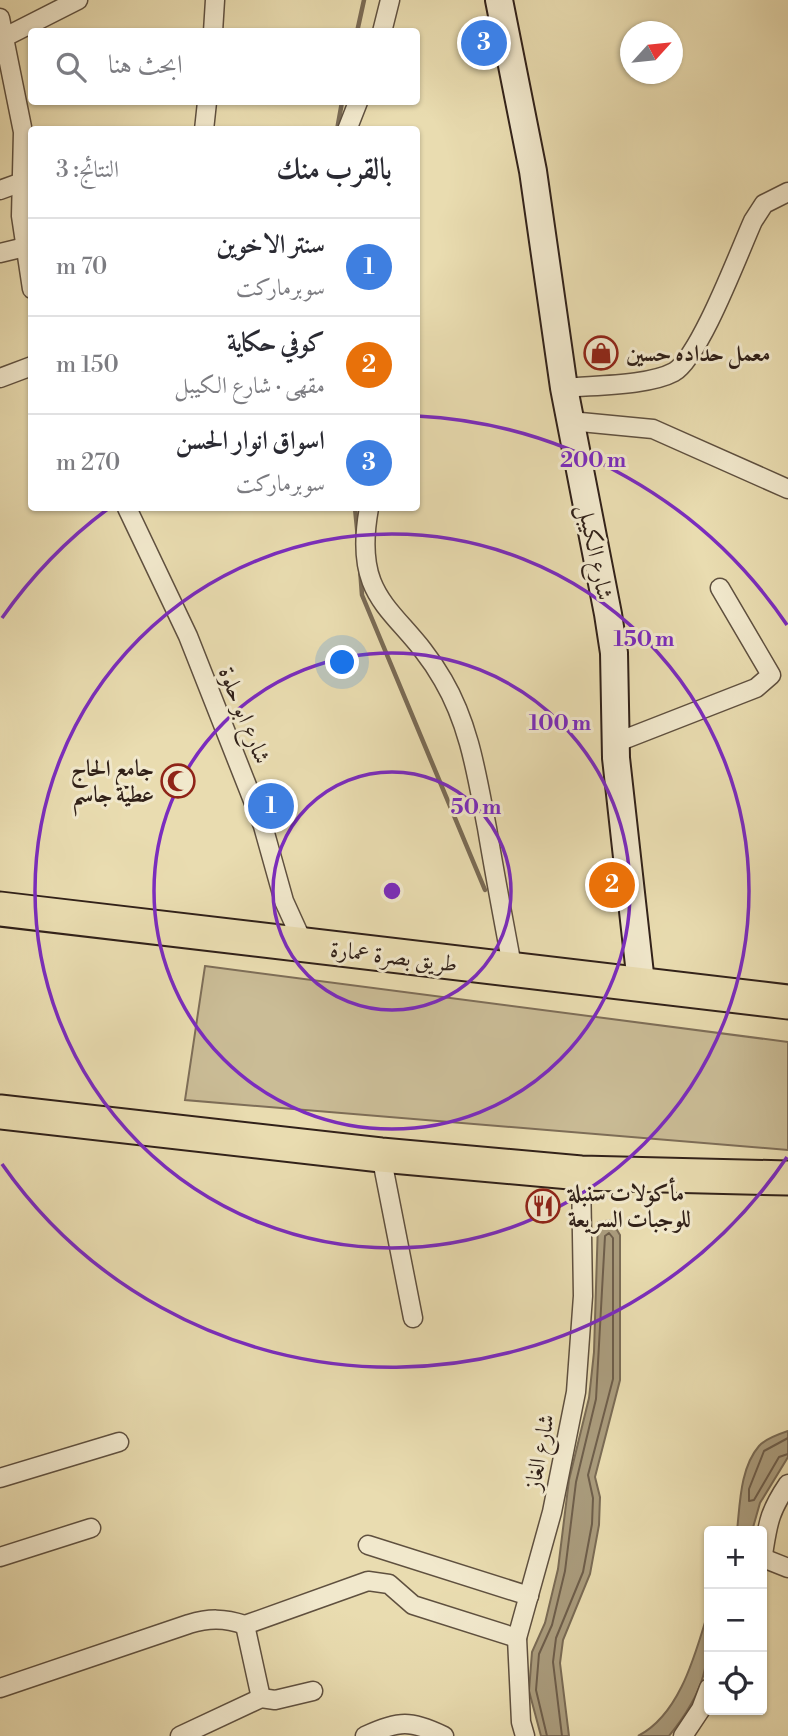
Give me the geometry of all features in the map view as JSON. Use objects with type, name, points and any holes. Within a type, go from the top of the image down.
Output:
[{"type":"highway","name":"طريق بصرة عمارة","points":[[0,909],[788,1002]]},
{"type":"highway","points":[[0,1112],[381,1155],[581,1173],[788,1178]]},
{"type":"street","points":[[5,37],[78,0]]},
{"type":"street","points":[[212,28],[215,0]]},
{"type":"street","points":[[383,28],[390,0]]},
{"type":"street","name":"شارع الكيبل","points":[[499,0],[533,171],[564,388],[614,653],[615,743],[641,983]]},
{"type":"street","points":[[0,18],[23,132],[22,183],[28,265]]},
{"type":"street","points":[[204,126],[207,105]]},
{"type":"street","points":[[348,126],[357,105]]},
{"type":"street","points":[[0,190],[22,183]]},
{"type":"street","points":[[564,388],[650,379],[674,372],[687,360],[704,331],[753,221],[764,204],[788,192]]},
{"type":"street","points":[[0,253],[25,247]]},
{"type":"street","points":[[0,378],[28,368]]},
{"type":"street","points":[[570,421],[653,429],[788,489]]},
{"type":"street","name":"شارع ابو حلوة","points":[[128,511],[187,636],[263,826],[284,901],[304,945]]},
{"type":"street","points":[[368,511],[364,535],[366,570],[380,601],[443,678],[463,721],[476,769],[513,971]]},
{"type":"street","points":[[615,743],[755,688],[771,675],[720,588]]},
{"type":"street","points":[[381,1155],[413,1318]]},
{"type":"street","name":"شارع الغاز","points":[[525,1736],[521,1722],[517,1638],[552,1512],[576,1392],[583,1296],[581,1173]]},
{"type":"street","points":[[0,1478],[119,1442]]},
{"type":"street","points":[[767,1526],[772,1507],[788,1484]]},
{"type":"street","points":[[0,1557],[92,1528]]},
{"type":"street","points":[[368,1545],[529,1596]]},
{"type":"street","points":[[767,1561],[788,1568]]},
{"type":"street","points":[[0,1688],[206,1619],[228,1619],[245,1625],[368,1581],[388,1584],[413,1605],[517,1638]]},
{"type":"street","points":[[245,1625],[261,1698]]},
{"type":"street","points":[[180,1736],[261,1698],[275,1700],[313,1691]]},
{"type":"street","points":[[682,1736],[704,1701]]},
{"type":"street","points":[[365,1736],[398,1723],[417,1723],[444,1736]]},
{"type":"shaded area","points":[[205,966],[788,1042],[788,1150],[185,1100]]},
{"type":"water","points":[[611,1220],[620,1235],[620,1380],[595,1477],[600,1497],[599,1525],[590,1574],[563,1640],[560,1663],[569,1736],[541,1736],[529,1691],[532,1652],[545,1623],[558,1569],[569,1480],[589,1398],[594,1352],[598,1222]]},
{"type":"water","points":[[788,1431],[788,1457],[760,1503],[753,1526],[738,1526],[744,1475],[748,1465],[759,1446]]},
{"type":"water","points":[[704,1625],[704,1672],[691,1705],[669,1736],[638,1736],[653,1726],[665,1713],[685,1680]]},
{"type":"waterway","points":[[358,28],[364,0]]},
{"type":"waterway","points":[[338,126],[341,105]]},
{"type":"waterway","points":[[355,511],[358,538]]},
{"type":"waterway","points":[[360,568],[362,595],[485,890]]},
{"type":"place","name":"اسواق انوار الحسن","points":[[484,43]]},
{"type":"place","name":"معمل حداده حسين","points":[[601,353]]},
{"type":"place","name":"جامع الحاج عطية جاسم","points":[[178,781]]},
{"type":"place","name":"سنتر الاخوين","points":[[271,806]]},
{"type":"place","name":"كوفي حكاية","points":[[612,885]]},
{"type":"place","name":"مأكولات سنبلة للوجبات السريعة","points":[[543,1206]]}]
